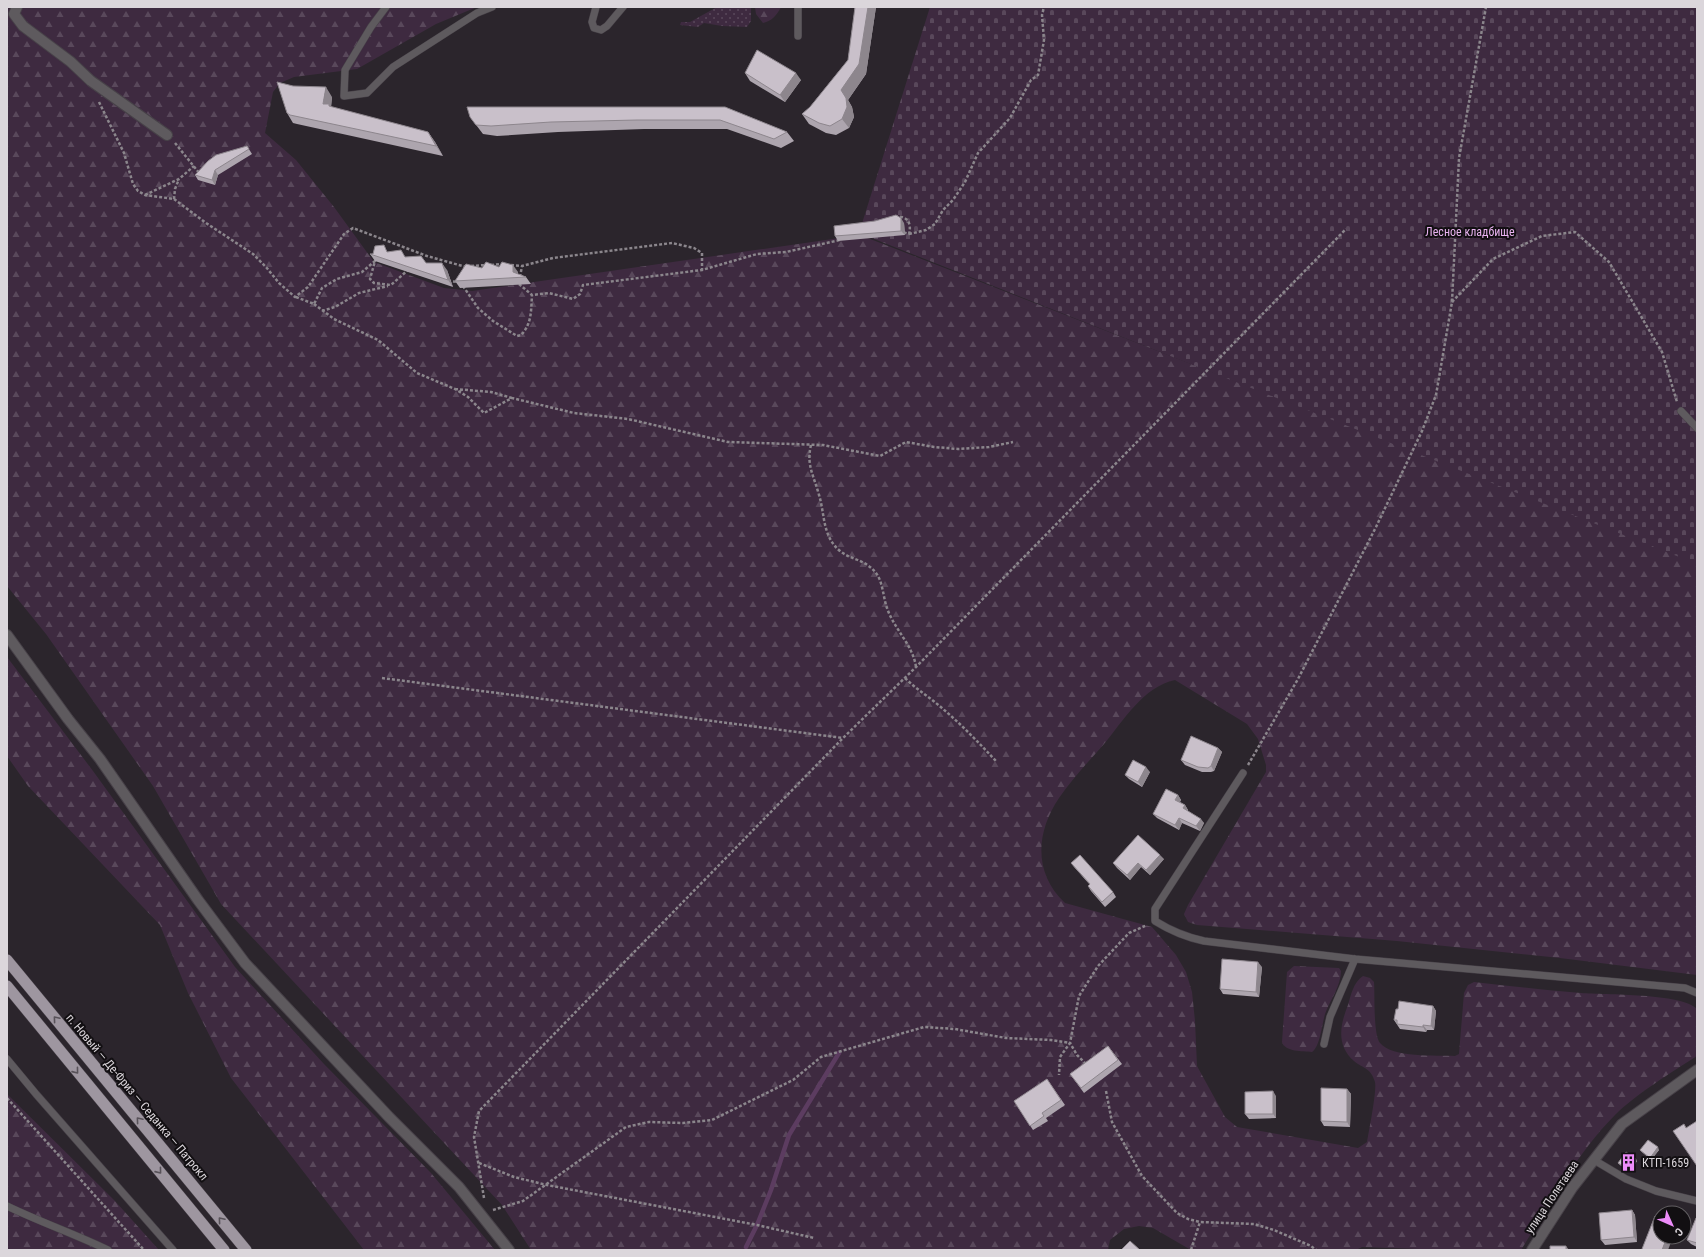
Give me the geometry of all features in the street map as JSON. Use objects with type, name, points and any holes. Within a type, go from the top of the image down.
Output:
[{"type":"highway","name":"п. Новый — Де-Фриз — Седанка — Патрокл","points":[[7,960],[246,1250]]},
{"type":"highway","points":[[7,986],[224,1250]]},
{"type":"street","points":[[17,7],[14,14],[22,26],[70,62],[91,81],[167,134]]},
{"type":"street","points":[[7,635],[68,719],[100,759],[198,900],[245,963],[389,1117],[459,1187],[509,1250]]},
{"type":"street","name":"улица Полетаева","points":[[1532,1250],[1572,1188],[1622,1124],[1697,1070]]},
{"type":"lane","points":[[386,7],[371,27],[345,70],[344,96],[367,93],[393,67],[477,13],[492,7]]},
{"type":"lane","points":[[596,7],[592,22],[594,28],[601,30],[607,26],[623,7]]},
{"type":"lane","points":[[798,7],[798,36]]},
{"type":"lane","points":[[1681,411],[1697,428]]},
{"type":"lane","points":[[1243,773],[1154,909],[1155,921],[1171,931],[1186,937],[1204,940],[1355,959],[1685,988],[1697,993]]},
{"type":"lane","points":[[1324,1044],[1330,1017],[1355,959]]},
{"type":"lane","points":[[7,1059],[173,1250]]},
{"type":"lane","name":"улица Полетаева","points":[[1594,1160],[1626,1178],[1656,1191],[1697,1202]]},
{"type":"lane","points":[[7,1206],[108,1250]]},
{"type":"path","points":[[899,231],[909,234],[926,230],[935,224],[943,210],[953,200],[966,182],[978,153],[1010,118],[1031,80],[1038,75],[1044,40],[1042,15],[1044,7]]},
{"type":"path","points":[[1243,773],[1298,679],[1376,527],[1422,431],[1436,395],[1452,302],[1459,158],[1486,7]]},
{"type":"path","points":[[91,81],[103,111],[124,153],[133,184],[138,191],[145,195],[174,199],[206,223],[253,254],[279,283],[295,297],[314,304],[334,319],[378,340],[417,373],[468,397],[484,413],[512,398]]},
{"type":"path","points":[[167,134],[200,174]]},
{"type":"path","points":[[145,195],[179,179],[194,166]]},
{"type":"path","points":[[174,199],[175,189],[179,179]]},
{"type":"path","points":[[888,219],[901,216],[906,218],[909,222],[909,234]]},
{"type":"path","points":[[295,297],[308,287],[344,234],[353,228],[427,256],[466,267],[505,264],[522,266],[532,262],[553,258],[672,243],[694,248],[702,253],[702,270]]},
{"type":"path","points":[[484,1200],[474,1137],[479,1110],[843,738],[916,667],[1346,230]]},
{"type":"path","points":[[1452,302],[1493,259],[1542,236],[1575,232],[1610,262],[1662,352],[1681,411]]},
{"type":"path","points":[[514,282],[519,284],[532,295],[549,293],[573,299],[580,294],[583,285],[702,270],[757,254],[786,252],[842,239]]},
{"type":"path","points":[[314,304],[322,288],[337,279],[362,272],[375,261],[370,279],[372,282],[391,285]]},
{"type":"path","points":[[519,284],[522,266]]},
{"type":"path","points":[[322,311],[335,307],[359,293],[391,285],[409,268]]},
{"type":"path","points":[[446,281],[466,283]]},
{"type":"path","points":[[461,282],[478,308],[493,321],[517,336],[521,336],[530,322],[532,295]]},
{"type":"path","points":[[455,390],[491,392],[574,412],[628,419],[728,442],[823,445],[880,456],[906,442],[934,447],[958,449],[989,447],[1013,442]]},
{"type":"path","points":[[812,445],[809,455],[810,468],[819,495],[825,527],[831,539],[840,551],[870,566],[877,574],[887,609],[900,634],[909,645],[916,667]]},
{"type":"path","points":[[382,678],[843,738]]},
{"type":"path","points":[[905,678],[916,689],[944,709],[972,735],[996,761]]},
{"type":"path","points":[[1059,1076],[1060,1057],[1070,1043],[1079,996],[1098,966],[1129,934],[1155,921]]},
{"type":"path","points":[[486,1221],[485,1212],[523,1201],[626,1127],[649,1122],[683,1123],[712,1120],[793,1080],[821,1056],[924,1027],[955,1029],[1006,1038],[1051,1040],[1070,1043]]},
{"type":"path","points":[[1070,1043],[1077,1055],[1086,1064]]},
{"type":"path","points":[[1106,1091],[1112,1122],[1142,1176],[1176,1213],[1188,1219],[1200,1222],[1254,1224],[1274,1230],[1311,1246],[1316,1250]]},
{"type":"path","points":[[7,1098],[144,1250]]},
{"type":"path","points":[[479,1163],[514,1177],[547,1185],[814,1238]]},
{"type":"path","points":[[1191,1250],[1200,1222]]},
{"type":"green space","points":[[7,7],[477,7],[436,24],[357,69],[294,77],[280,83],[273,92],[265,133],[296,160],[334,207],[374,262],[444,288],[472,291],[860,235],[1697,561],[1697,975],[1560,958],[1397,941],[1197,925],[1188,922],[1184,914],[1188,905],[1266,772],[1266,765],[1258,739],[1247,724],[1175,680],[1153,690],[1144,697],[1069,784],[1051,811],[1042,838],[1041,852],[1047,879],[1065,903],[1152,927],[1176,955],[1186,972],[1192,992],[1197,1066],[1225,1117],[1237,1127],[1358,1148],[1367,1142],[1374,1102],[1375,1082],[1367,1069],[1354,1061],[1348,1055],[1342,1042],[1341,1034],[1343,1020],[1353,989],[1363,976],[1370,978],[1374,982],[1375,1023],[1378,1039],[1386,1048],[1394,1051],[1415,1055],[1455,1056],[1459,1054],[1464,993],[1468,985],[1474,982],[1581,993],[1660,997],[1689,1004],[1697,1009],[1697,1056],[1633,1099],[1601,1130],[1564,1180],[1521,1250],[1448,1250],[1362,1247],[1356,1250],[1191,1250],[1153,1228],[1139,1226],[1124,1229],[1110,1240],[1108,1250],[531,1250],[502,1205],[221,904],[153,786],[46,634],[7,586]]},
{"type":"green space","points":[[717,7],[751,7],[751,21],[747,27],[722,26],[704,23],[698,27],[680,25],[681,22],[690,22]]},
{"type":"green space","points":[[755,7],[781,7],[774,17],[763,23],[756,14]]},
{"type":"green space","name":"Лесное кладбище","points":[[930,7],[1697,7],[1697,564],[859,233]]},
{"type":"green space","points":[[7,657],[93,771],[235,967],[324,1064],[431,1173],[495,1250],[364,1250],[231,1078],[188,993],[160,925],[28,786],[7,756]]},
{"type":"green space","points":[[1294,966],[1339,968],[1341,971],[1341,977],[1337,988],[1325,1014],[1319,1040],[1312,1052],[1287,1048],[1282,1042],[1287,972]]},
{"type":"green space","points":[[7,1094],[115,1201],[159,1250],[7,1250]]},
{"type":"building","points":[[855,7],[868,7],[859,64],[841,90],[846,98],[847,107],[842,119],[830,126],[819,123],[802,114],[810,107],[848,60]]},
{"type":"building","points":[[757,50],[796,73],[780,95],[745,73]]},
{"type":"building","points":[[277,82],[293,86],[326,87],[323,104],[329,104],[329,106],[428,132],[436,146],[290,115],[287,113]]},
{"type":"building","points":[[467,107],[725,107],[787,132],[774,139],[720,120],[637,120],[551,122],[491,126],[476,125],[470,117]]},
{"type":"building","points":[[247,146],[249,149],[215,170],[212,180],[195,175],[216,155]]},
{"type":"building","points":[[896,215],[901,218],[901,231],[835,236],[834,226],[875,221]]},
{"type":"building","points":[[384,245],[387,252],[401,250],[405,257],[421,256],[426,263],[442,263],[448,280],[370,254],[373,254],[375,246]]},
{"type":"building","points":[[486,262],[499,267],[502,262],[513,265],[513,272],[526,277],[455,281],[466,264],[482,268]]},
{"type":"building","points":[[1191,736],[1218,748],[1211,766],[1208,768],[1198,767],[1181,760]]},
{"type":"building","points":[[1133,760],[1146,767],[1138,782],[1125,775]]},
{"type":"building","points":[[1166,789],[1178,795],[1175,800],[1185,805],[1183,808],[1201,819],[1196,826],[1179,818],[1175,825],[1153,814]]},
{"type":"building","points":[[1138,835],[1160,855],[1146,870],[1138,863],[1127,875],[1113,863]]},
{"type":"building","points":[[1080,855],[1113,892],[1102,902],[1088,886],[1090,884],[1071,863]]},
{"type":"building","points":[[1222,959],[1258,962],[1256,992],[1220,989]]},
{"type":"building","points":[[1399,1001],[1433,1006],[1431,1026],[1423,1025],[1423,1027],[1397,1024],[1397,1020],[1394,1020]]},
{"type":"building","points":[[1108,1046],[1118,1060],[1081,1088],[1070,1074]]},
{"type":"building","points":[[1047,1079],[1061,1100],[1042,1113],[1044,1116],[1030,1126],[1014,1101]]},
{"type":"building","points":[[1321,1088],[1347,1089],[1347,1122],[1321,1121]]},
{"type":"building","points":[[1273,1091],[1273,1114],[1245,1114],[1245,1092]]},
{"type":"building","points":[[1697,1121],[1697,1166],[1673,1131],[1684,1124],[1686,1128]]},
{"type":"building","points":[[1648,1140],[1658,1147],[1650,1158],[1640,1150]]},
{"type":"building","name":"КТП-1659","points":[[1626,1152],[1636,1159],[1629,1169],[1618,1163]]},
{"type":"building","points":[[1632,1210],[1634,1237],[1601,1240],[1599,1213]]},
{"type":"building","points":[[1697,1218],[1697,1243],[1692,1242],[1692,1228]]},
{"type":"building","points":[[1652,1224],[1652,1245],[1664,1245],[1662,1250],[1642,1249]]},
{"type":"building","points":[[1130,1241],[1140,1250],[1123,1250],[1122,1249]]},
{"type":"building","points":[[1550,1246],[1566,1246],[1566,1250],[1550,1250]]},
{"type":"waterway","points":[[746,1247],[757,1225],[771,1190],[789,1135],[839,1053]]},
{"type":"place","name":"КТП-1659","points":[[1629,1163]]}]
